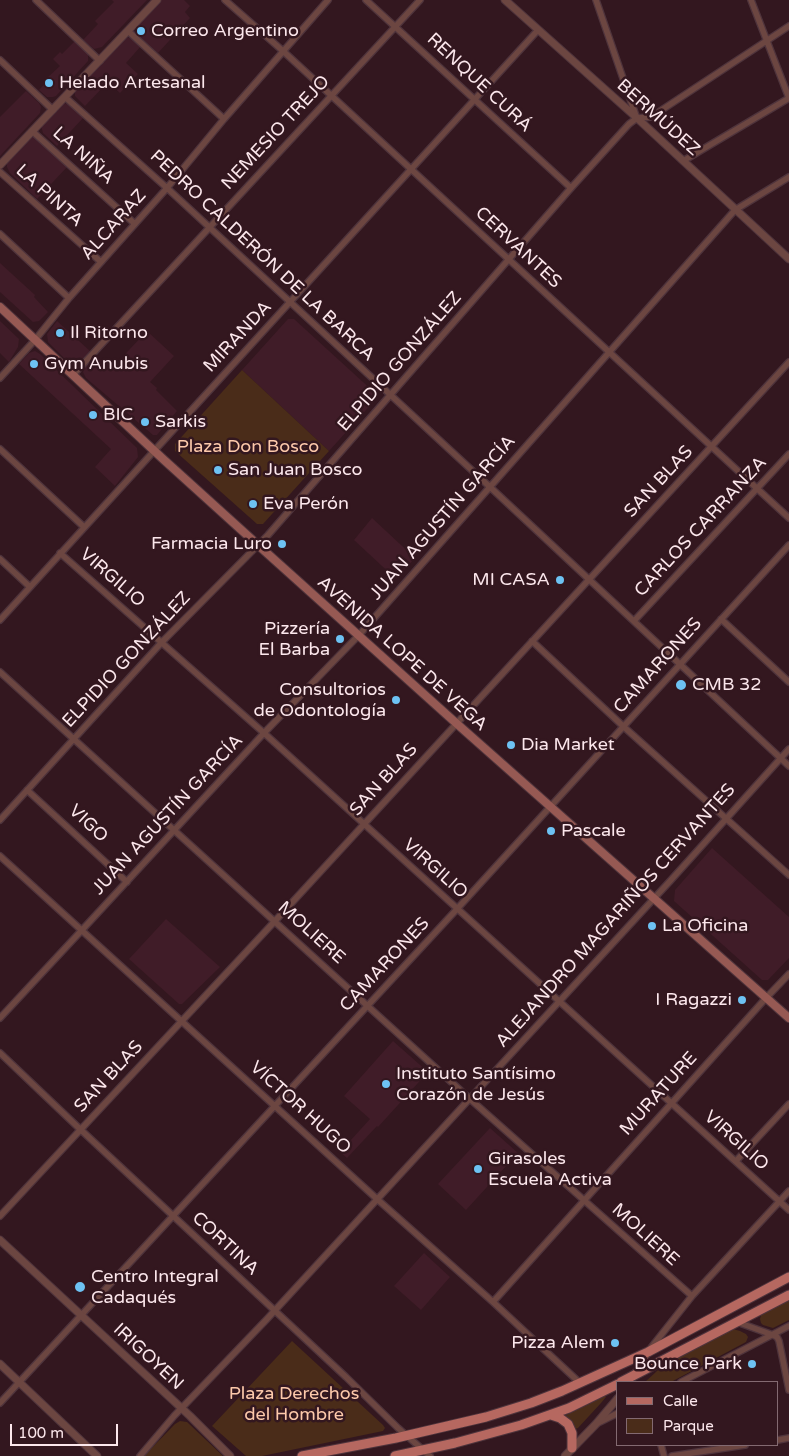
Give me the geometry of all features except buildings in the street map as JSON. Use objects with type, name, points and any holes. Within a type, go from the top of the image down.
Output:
[{"type":"main road","name":"AVENIDA LOPE DE VEGA","points":[[0,307],[258,545],[789,1018]]},
{"type":"main road","points":[[302,1456],[407,1435],[531,1403],[648,1352],[789,1277]]},
{"type":"main road","points":[[631,1379],[789,1295]]},
{"type":"main road","points":[[395,1456],[427,1453],[493,1434],[569,1408],[616,1385]]},
{"type":"main road","points":[[551,1415],[564,1421],[570,1428],[573,1437],[572,1448]]},
{"type":"street","points":[[36,0],[100,61]]},
{"type":"street","points":[[0,164],[157,0]]},
{"type":"street","name":"CERVANTES","points":[[225,0],[283,51],[789,518]]},
{"type":"street","name":"ALCARAZ","points":[[0,378],[167,188],[224,119],[328,0]]},
{"type":"street","name":"RENQUE CURÁ","points":[[366,0],[571,188]]},
{"type":"street","name":"NEMESIO TREJO","points":[[73,375],[420,0]]},
{"type":"street","name":"BERMÚDEZ","points":[[505,0],[637,118],[789,260]]},
{"type":"street","points":[[596,0],[637,118]]},
{"type":"street","points":[[683,161],[789,98],[751,0]]},
{"type":"street","name":"ELPIDIO GONZÁLEZ","points":[[0,820],[162,642],[258,545],[629,124],[637,118],[651,117],[789,26]]},
{"type":"street","name":"MIRANDA","points":[[0,620],[538,30]]},
{"type":"street","points":[[128,31],[224,119]]},
{"type":"street","points":[[0,60],[53,110]]},
{"type":"street","name":"PEDRO CALDERÓN DE LA BARCA","points":[[65,97],[167,188],[789,766]]},
{"type":"street","name":"LA NIÑA","points":[[32,131],[135,224]]},
{"type":"street","name":"LA PINTA","points":[[0,172],[101,262]]},
{"type":"street","name":"JUAN AGUSTÍN GARCÍA","points":[[0,1018],[264,733],[359,636],[735,210],[789,177]]},
{"type":"street","points":[[0,234],[69,298]]},
{"type":"street","name":"SAN BLAS","points":[[0,1216],[712,448],[789,362]]},
{"type":"street","name":"VIRGILIO","points":[[0,449],[84,527]]},
{"type":"street","name":"CARLOS CARRANZA","points":[[634,621],[789,454]]},
{"type":"street","name":"CAMARONES","points":[[0,1403],[368,1006],[789,545]]},
{"type":"street","name":"VIRGILIO","points":[[60,553],[264,733],[363,825],[789,1210]]},
{"type":"street","points":[[0,559],[30,587]]},
{"type":"street","points":[[721,619],[789,682]]},
{"type":"street","points":[[532,641],[624,727],[789,875]]},
{"type":"street","name":"MOLIERE","points":[[0,672],[470,1099],[692,1296]]},
{"type":"street","name":"ALEJANDRO MAGARIÑOS CERVANTES","points":[[140,1456],[470,1099],[789,749]]},
{"type":"street","name":"VIGO","points":[[27,790],[127,882]]},
{"type":"street","name":"VÍCTOR HUGO","points":[[0,856],[580,1383]]},
{"type":"street","name":"MURATURE","points":[[493,1302],[789,974]]},
{"type":"street","name":"CORTINA","points":[[0,1053],[427,1453]]},
{"type":"street","points":[[736,1161],[789,1104]]},
{"type":"street","points":[[631,1379],[648,1352],[692,1296],[789,1191]]},
{"type":"street","name":"IRIGOYEN","points":[[0,1240],[230,1456]]},
{"type":"street","points":[[737,1322],[774,1335],[779,1341],[789,1390]]},
{"type":"street","points":[[682,1381],[789,1326]]},
{"type":"street","points":[[0,1364],[97,1456]]},
{"type":"street","points":[[565,1456],[616,1400]]},
{"type":"street","points":[[596,1424],[616,1414]]},
{"type":"street","points":[[672,1456],[738,1446]]},
{"type":"shaded area","points":[[112,0],[147,0],[102,47],[94,49],[83,40],[98,24],[95,21],[114,2]]},
{"type":"shaded area","points":[[158,0],[184,0],[190,6],[185,12],[190,18],[158,53],[138,35],[136,27]]},
{"type":"shaded area","points":[[127,37],[133,39],[141,46],[126,63],[138,74],[120,93],[108,82],[85,106],[75,96],[75,90]]},
{"type":"shaded area","points":[[75,41],[88,54],[88,61],[56,96],[47,97],[39,90],[48,80],[47,78],[60,66],[53,59],[60,52],[62,54]]},
{"type":"shaded area","points":[[26,91],[39,103],[41,107],[40,113],[0,156],[0,117]]},
{"type":"shaded area","points":[[63,103],[70,104],[84,117],[57,146],[43,133],[41,126]]},
{"type":"shaded area","points":[[34,136],[68,166],[37,199],[10,173],[7,167],[7,162],[30,137]]},
{"type":"shaded area","points":[[0,263],[35,295],[34,297],[48,312],[39,321],[33,322],[0,292]]},
{"type":"shaded area","points":[[288,319],[294,319],[375,393],[375,400],[329,451],[242,370]]},
{"type":"shaded area","points":[[0,321],[19,339],[18,347],[9,362],[0,353]]},
{"type":"shaded area","points":[[57,321],[90,351],[78,364],[69,363],[48,342],[47,334]]},
{"type":"shaded area","points":[[147,331],[174,356],[150,382],[177,411],[157,435],[153,435],[86,378],[83,372],[85,366],[95,355],[111,369]]},
{"type":"shaded area","points":[[35,351],[137,448],[138,457],[115,486],[95,467],[111,449],[19,364],[29,353]]},
{"type":"shaded area","points":[[372,518],[415,558],[396,579],[354,540]]},
{"type":"shaded area","points":[[712,848],[789,917],[789,958],[768,980],[762,980],[674,901],[675,890]]},
{"type":"shaded area","points":[[166,919],[220,967],[182,1004],[179,1004],[129,959]]},
{"type":"shaded area","name":"Instituto Santísimo Corazón de Jesús","points":[[393,1041],[428,1072],[347,1158],[340,1152],[370,1119],[344,1096]]},
{"type":"shaded area","name":"Girasoles Escuela Activa","points":[[490,1128],[518,1153],[466,1210],[438,1184]]},
{"type":"shaded area","points":[[424,1253],[450,1277],[421,1310],[394,1286]]},
{"type":"green space","name":"Plaza Don Bosco","points":[[242,370],[329,451],[263,524],[257,524],[175,451],[175,444]]},
{"type":"green space","points":[[789,1300],[789,1320],[773,1328],[761,1323],[761,1315]]},
{"type":"green space","points":[[733,1329],[746,1334],[748,1337],[746,1342],[673,1381],[646,1381],[665,1365]]},
{"type":"green space","name":"Plaza Derechos del Hombre","points":[[292,1341],[383,1425],[385,1428],[383,1431],[262,1456],[246,1456],[212,1426]]},
{"type":"green space","points":[[605,1396],[601,1403],[575,1429],[566,1415]]},
{"type":"green space","points":[[180,1421],[187,1422],[223,1456],[144,1456]]},
{"type":"place","name":"Correo Argentino","points":[[141,31]]},
{"type":"place","name":"Helado Artesanal","points":[[49,83]]},
{"type":"place","name":"Il Ritorno","points":[[60,333]]},
{"type":"place","name":"Gym Anubis","points":[[34,364]]},
{"type":"place","name":"BIC","points":[[93,415]]},
{"type":"place","name":"Sarkis","points":[[145,422]]},
{"type":"place","name":"San Juan Bosco","points":[[218,470]]},
{"type":"place","name":"Eva Perón","points":[[253,504]]},
{"type":"place","name":"Farmacia Luro","points":[[282,544]]},
{"type":"place","name":"MI CASA","points":[[560,580]]},
{"type":"place","name":"Pizzería El Barba","points":[[340,639]]},
{"type":"place","name":"CMB 32","points":[[681,685]]},
{"type":"place","name":"Consultorios de Odontología","points":[[396,700]]},
{"type":"place","name":"Dia Market","points":[[511,745]]},
{"type":"place","name":"Pascale","points":[[551,831]]},
{"type":"place","name":"La Oficina","points":[[652,926]]},
{"type":"place","name":"I Ragazzi","points":[[742,1000]]},
{"type":"place","name":"Instituto Santísimo Corazón de Jesús","points":[[386,1084]]},
{"type":"place","name":"Girasoles Escuela Activa","points":[[478,1169]]},
{"type":"place","name":"Centro Integral Cadaqués","points":[[80,1287]]},
{"type":"place","name":"Pizza Alem","points":[[615,1343]]},
{"type":"place","name":"Bounce Park","points":[[752,1364]]}]
